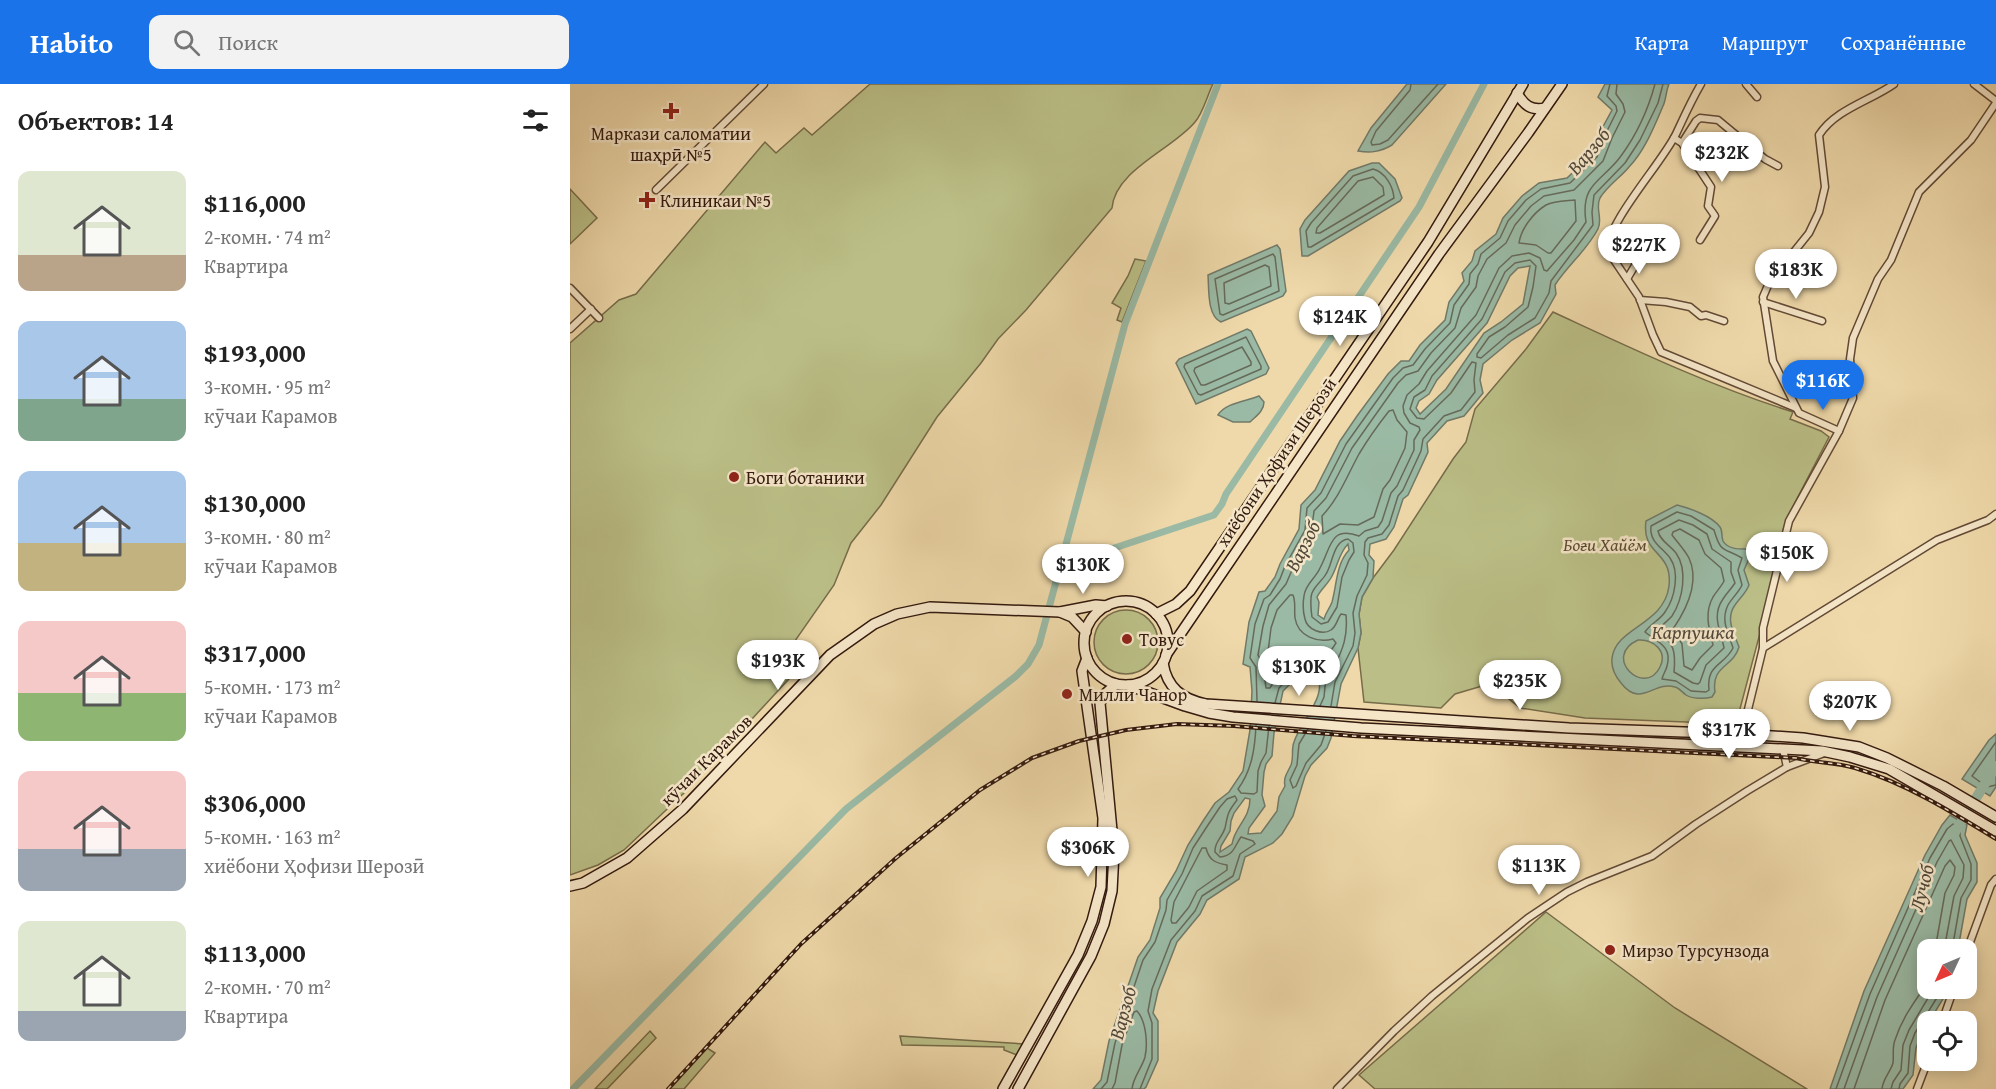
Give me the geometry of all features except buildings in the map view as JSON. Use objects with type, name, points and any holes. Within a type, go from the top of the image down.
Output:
[{"type":"main road","name":"хиёбони Ҳофизи Шерозӣ","points":[[1156,614],[1176,604],[1190,591],[1428,242],[1523,84]]},
{"type":"main road","name":"хиёбони Ҳофизи Шерозӣ","points":[[1116,684],[1128,685],[1142,682],[1154,675],[1212,585],[1439,254],[1562,84]]},
{"type":"main road","points":[[1517,93],[1529,107],[1545,108]]},
{"type":"main road","points":[[1018,1089],[1091,956],[1104,924],[1112,891],[1113,840],[1100,703],[1105,694],[1116,684],[1101,677],[1090,665],[1084,650],[1090,621],[1107,606],[1127,601],[1138,603],[1156,614],[1167,633],[1165,659],[1170,684],[1182,696],[1206,704],[1362,715],[1803,738],[1859,747],[1887,758],[1943,786],[1996,817]]},
{"type":"main road","name":"кӯчаи Карамов","points":[[570,886],[583,883],[627,858],[682,809],[830,655],[874,624],[897,614],[930,607],[1060,612],[1096,605],[1107,606]]},
{"type":"main road","points":[[1060,612],[1072,617],[1086,632]]},
{"type":"main road","points":[[1003,1089],[1078,955],[1092,921],[1101,887],[1103,818],[1082,671],[1087,658]]},
{"type":"main road","points":[[1128,685],[1185,706],[1233,717],[1361,728],[1827,752],[1888,769],[1996,831]]},
{"type":"main road","points":[[1676,744],[1677,732]]},
{"type":"main road","points":[[1064,980],[1075,987]]},
{"type":"street","points":[[656,190],[764,84]]},
{"type":"street","points":[[1701,84],[1687,107],[1674,138],[1625,211],[1608,243],[1608,251],[1640,300],[1659,348],[1666,355],[1796,408]]},
{"type":"street","points":[[1746,84],[1757,97]]},
{"type":"street","points":[[1839,430],[1798,414],[1773,362],[1763,302],[1765,290],[1809,233],[1819,212],[1825,187],[1819,135],[1843,112],[1878,95],[1894,84]]},
{"type":"street","points":[[1742,734],[1763,648],[1763,628],[1789,521],[1839,430],[1853,398],[1850,359],[1853,338],[1878,279],[1891,260],[1919,192],[1971,140],[1996,102],[1974,84]]},
{"type":"street","points":[[1682,143],[1700,118],[1718,120],[1765,159],[1778,166]]},
{"type":"street","points":[[1674,138],[1682,143],[1711,188],[1708,206],[1715,216],[1700,240]]},
{"type":"street","points":[[1627,279],[1644,252]]},
{"type":"street","points":[[570,288],[599,318]]},
{"type":"street","points":[[1640,300],[1690,307],[1701,316],[1706,315],[1724,321]]},
{"type":"street","points":[[1763,302],[1822,321]]},
{"type":"street","points":[[570,329],[591,309]]},
{"type":"street","points":[[1763,648],[1937,540],[1988,520],[1996,514]]},
{"type":"street","points":[[1783,749],[1787,767]]},
{"type":"street","points":[[1337,1089],[1432,996],[1528,918],[1567,892],[1587,882],[1652,856],[1696,824],[1787,767],[1827,752]]},
{"type":"street","points":[[1971,939],[1991,885],[1996,879]]},
{"type":"street","points":[[1917,1089],[1924,1071]]},
{"type":"green space","name":"Боги ботаники","points":[[870,84],[1213,84],[1195,122],[1123,182],[1112,208],[1026,310],[998,339],[937,417],[881,505],[851,543],[834,585],[783,658],[798,669],[684,793],[624,850],[598,865],[570,875],[570,343],[619,300],[636,294],[765,142],[776,153],[804,128],[812,135]]},
{"type":"green space","points":[[570,189],[597,218],[570,244]]},
{"type":"green space","points":[[1135,259],[1146,261],[1122,322],[1117,320],[1121,308],[1112,303]]},
{"type":"green space","name":"Боғи Хайём","points":[[1553,312],[1701,378],[1793,412],[1790,419],[1821,431],[1829,437],[1783,530],[1783,546],[1736,724],[1585,718],[1520,708],[1498,690],[1482,686],[1455,694],[1441,708],[1364,702],[1358,648],[1361,633],[1359,614],[1362,597],[1466,442],[1475,409],[1526,349]]},
{"type":"green space","points":[[1126,610],[1144,615],[1149,619],[1153,624],[1158,642],[1153,660],[1149,665],[1144,669],[1126,674],[1108,669],[1103,665],[1099,660],[1094,642],[1099,624],[1103,619],[1108,615]]},
{"type":"green space","points":[[1546,912],[1675,1008],[1807,1089],[1375,1089],[1359,1075]]},
{"type":"green space","points":[[650,1031],[656,1038],[607,1089],[595,1089]]},
{"type":"green space","points":[[900,1036],[1024,1044],[1017,1055],[1004,1050],[1004,1047],[902,1045]]},
{"type":"green space","points":[[707,1048],[715,1053],[684,1089],[670,1089]]},
{"type":"water","points":[[1407,84],[1446,84],[1392,145],[1375,151],[1358,151],[1371,128]]},
{"type":"water","name":"Варзоб","points":[[1605,84],[1669,84],[1664,104],[1649,138],[1635,160],[1600,198],[1598,229],[1555,285],[1556,294],[1540,323],[1512,340],[1483,364],[1480,380],[1483,393],[1464,416],[1447,421],[1427,443],[1428,452],[1408,495],[1403,499],[1394,527],[1386,539],[1370,544],[1369,555],[1374,561],[1373,578],[1362,597],[1359,614],[1361,633],[1358,648],[1341,684],[1327,748],[1311,765],[1305,776],[1293,816],[1282,834],[1273,843],[1245,857],[1239,879],[1207,900],[1200,914],[1177,942],[1158,991],[1153,1013],[1158,1021],[1158,1060],[1146,1087],[1144,1089],[1093,1089],[1101,1080],[1109,1041],[1138,957],[1150,940],[1160,908],[1160,898],[1203,821],[1215,803],[1229,792],[1243,771],[1250,730],[1252,691],[1250,667],[1243,664],[1249,622],[1259,592],[1265,591],[1275,577],[1299,529],[1301,505],[1315,490],[1340,441],[1388,374],[1401,361],[1409,361],[1420,345],[1445,320],[1449,302],[1464,281],[1462,273],[1472,261],[1475,251],[1496,234],[1503,218],[1522,196],[1539,183],[1567,178],[1593,153],[1599,134],[1612,110],[1598,97]],"holes":[[[1530,266],[1523,304],[1484,333],[1446,389],[1420,414],[1416,408],[1419,401],[1429,394],[1437,380],[1487,323],[1510,276],[1518,268]],[[1348,544],[1349,550],[1339,568],[1332,602],[1324,619],[1318,615],[1317,597],[1332,576]],[[1315,670],[1319,679],[1317,698],[1294,742],[1292,762],[1285,777],[1285,786],[1279,797],[1277,811],[1261,833],[1248,834],[1249,828],[1265,806],[1262,795],[1264,772],[1272,756],[1274,733],[1283,691],[1303,671]],[[1245,798],[1250,799],[1248,812],[1232,844],[1220,852],[1230,831],[1234,813]]]},
{"type":"water","points":[[1372,163],[1379,163],[1395,179],[1402,198],[1400,201],[1308,256],[1302,256],[1300,229],[1305,220],[1349,171]]},
{"type":"water","points":[[1277,245],[1280,249],[1286,291],[1283,296],[1221,322],[1216,319],[1211,308],[1208,275]]},
{"type":"water","points":[[1247,329],[1251,331],[1269,368],[1266,374],[1196,404],[1176,363],[1179,359]]},
{"type":"water","points":[[1259,396],[1264,402],[1263,408],[1250,422],[1233,422],[1218,415],[1231,405]]},
{"type":"water","name":"Карпушка","points":[[1677,505],[1682,506],[1712,519],[1721,529],[1723,541],[1728,546],[1749,549],[1752,552],[1744,570],[1749,585],[1732,610],[1731,616],[1731,626],[1739,647],[1732,659],[1719,671],[1712,697],[1692,697],[1667,686],[1635,694],[1621,683],[1614,671],[1612,658],[1615,648],[1622,639],[1659,609],[1669,586],[1666,566],[1648,541],[1646,521]],"holes":[[[1638,640],[1644,640],[1658,647],[1662,656],[1660,667],[1653,675],[1645,678],[1637,677],[1630,672],[1625,664],[1624,656],[1628,647]]]},
{"type":"water","points":[[1996,734],[1996,787],[1990,796],[1962,779],[1989,740]]},
{"type":"water","points":[[1950,815],[1967,825],[1965,835],[1977,863],[1977,882],[1967,899],[1960,939],[1917,939],[1917,999],[1943,999],[1936,1011],[1917,1011],[1917,1045],[1913,1075],[1903,1089],[1830,1089],[1864,991],[1925,855]]},
{"type":"waterway","points":[[573,1089],[846,809],[1016,676],[1028,664],[1039,645],[1125,324],[1218,84]]},
{"type":"waterway","points":[[1060,566],[1214,515],[1419,207],[1484,84]]},
{"type":"waterway","name":"Лучоб","points":[[1955,832],[1996,766]]},
{"type":"railway","points":[[668,1089],[801,944],[896,858],[980,790],[1032,758],[1079,741],[1126,730],[1177,724],[1234,726],[1353,736],[1796,758],[1848,766],[1874,774],[1910,790],[1996,839]]},
{"type":"place","name":"Маркази саломатии шаҳрӣ №5","points":[[671,111]]},
{"type":"place","name":"Клиникаи №5","points":[[647,200]]},
{"type":"place","name":"Боги ботаники","points":[[734,477]]},
{"type":"place","name":"Товус","points":[[1127,639]]},
{"type":"place","name":"Милли Чанор","points":[[1067,694]]},
{"type":"place","name":"Мирзо Турсунзода","points":[[1610,950]]}]
